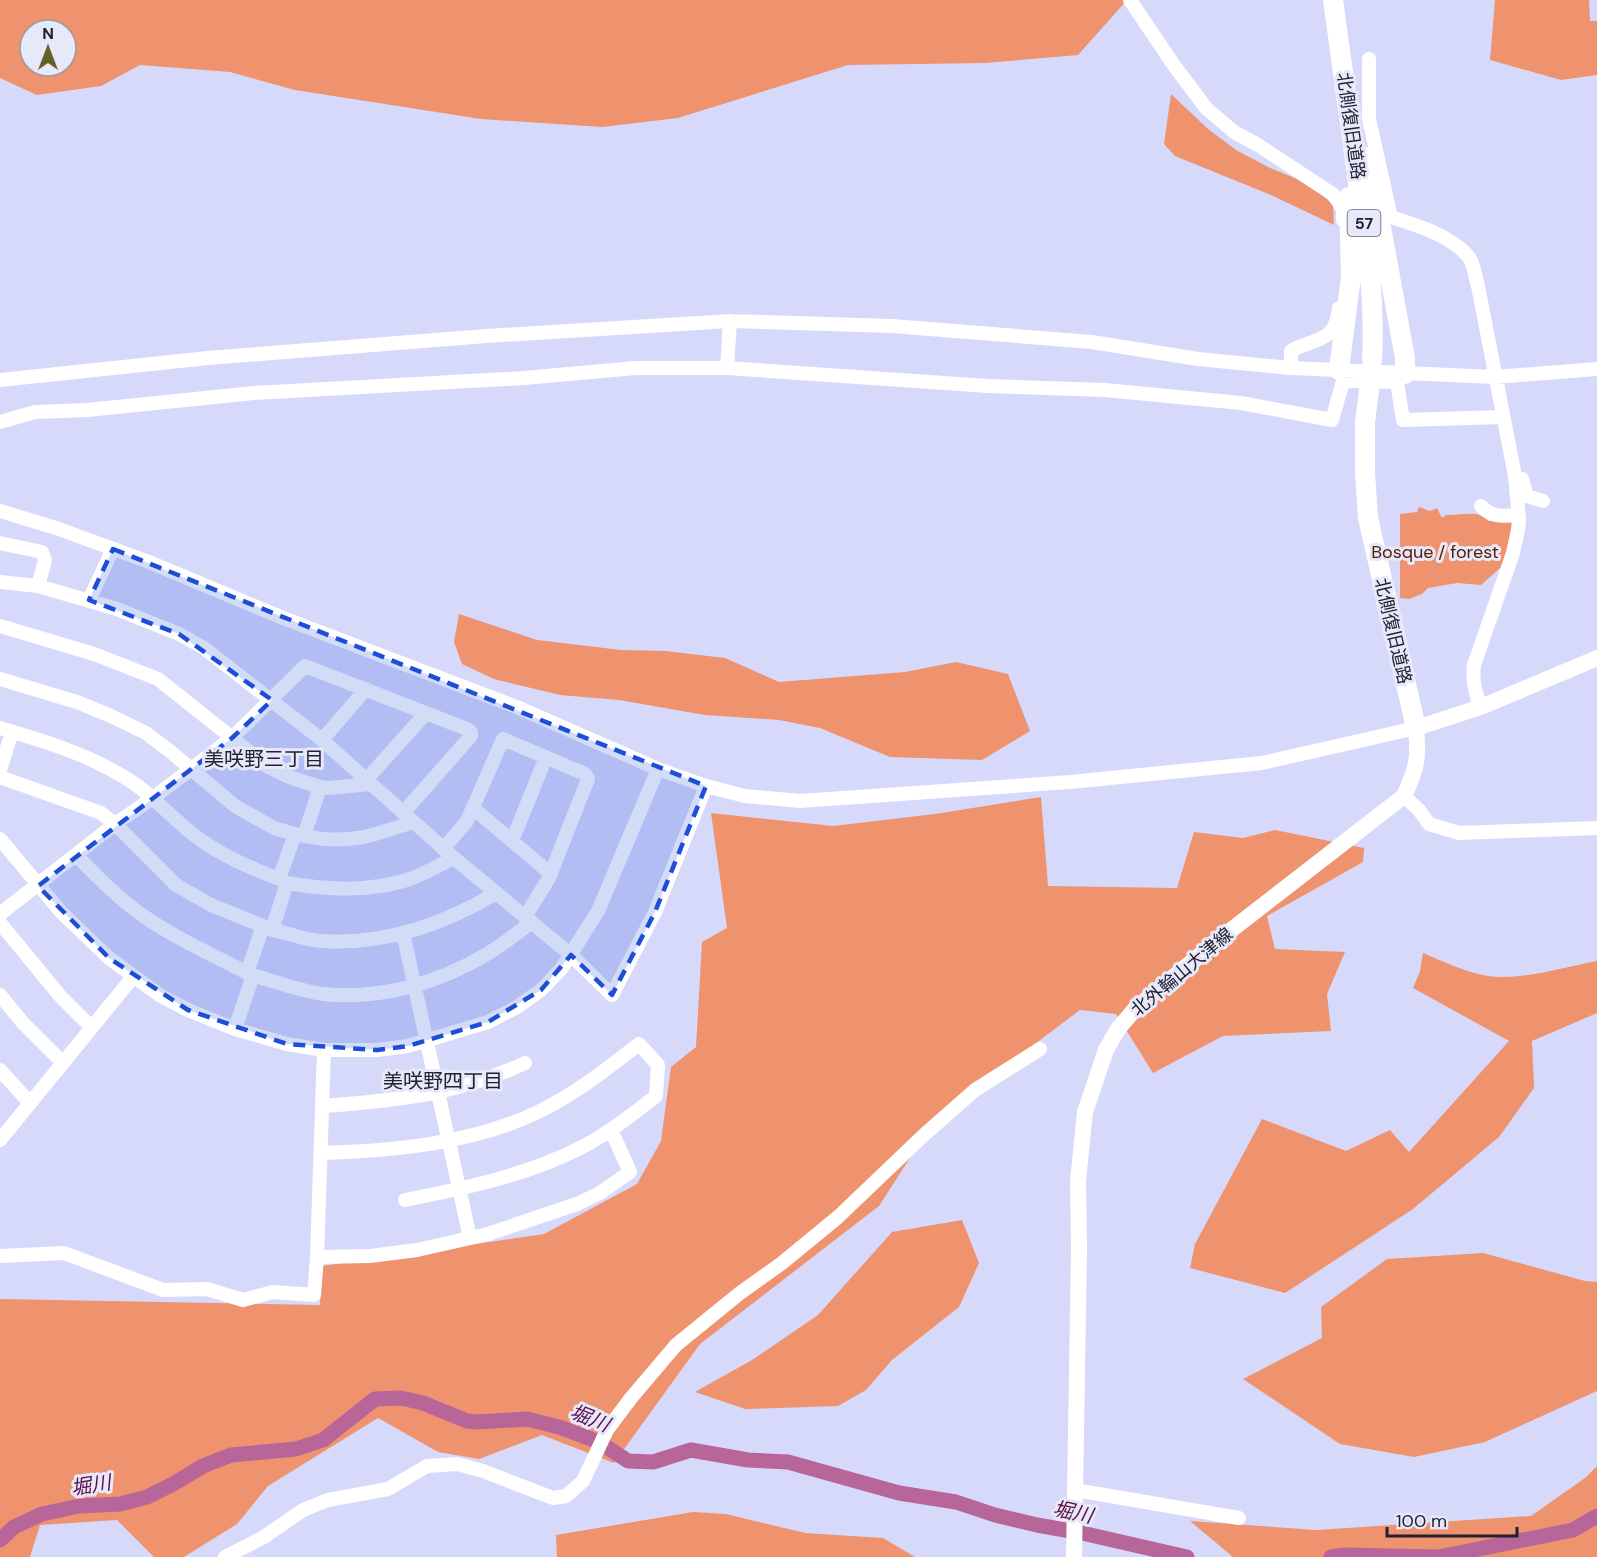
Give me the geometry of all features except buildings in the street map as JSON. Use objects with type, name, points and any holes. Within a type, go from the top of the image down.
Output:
[{"type":"highway","name":"北側復旧道路","points":[[1333,0],[1373,296],[1372,360]]},
{"type":"highway","points":[[1339,370],[1351,276],[1350,213],[1344,130],[1346,86]]},
{"type":"highway","points":[[1346,86],[1368,154],[1405,358],[1405,374]]},
{"type":"highway","name":"北側復旧道路","points":[[1369,391],[1365,422],[1368,518],[1416,728]]},
{"type":"main road","points":[[1416,728],[1481,707],[1597,658]]},
{"type":"main road","name":"北外輪山大津線","points":[[1074,1557],[1079,1170],[1087,1100],[1106,1050],[1118,1029],[1135,1009],[1404,796],[1415,772],[1419,752],[1416,728]]},
{"type":"street","points":[[1130,0],[1206,108],[1234,132],[1321,185],[1334,195],[1343,209],[1342,285],[1338,320],[1330,334],[1317,342],[1304,344],[1291,351],[1291,368]]},
{"type":"street","points":[[1369,59],[1369,119],[1391,217],[1448,241],[1469,256],[1478,286],[1515,476],[1518,530],[1513,553],[1474,665],[1474,689],[1481,707]]},
{"type":"street","points":[[727,368],[730,321]]},
{"type":"street","points":[[0,380],[208,358],[730,321],[892,326],[1092,342],[1198,358],[1291,368],[1495,377],[1597,369]]},
{"type":"street","points":[[0,422],[35,412],[87,410],[254,393],[524,378],[636,368],[727,368],[988,386],[1116,391],[1241,403],[1332,420],[1343,381],[1397,382],[1403,420],[1503,417]]},
{"type":"street","points":[[1515,476],[1521,474],[1527,496],[1543,501]]},
{"type":"street","points":[[1481,506],[1491,515],[1518,515]]},
{"type":"street","points":[[0,511],[113,549],[283,618],[519,708],[658,769],[706,786],[745,796],[800,801],[1070,782],[1263,763],[1416,728]]},
{"type":"street","points":[[0,543],[42,552],[45,560],[38,586]]},
{"type":"street","points":[[89,600],[113,549]]},
{"type":"street","points":[[0,582],[38,586],[89,600],[179,633],[204,648],[322,740],[449,853],[571,955],[612,995],[655,912],[706,786]]},
{"type":"street","points":[[0,626],[94,654],[158,679],[270,768],[320,787],[328,788],[368,782],[426,713]]},
{"type":"street","points":[[0,680],[76,702],[111,716],[146,734],[192,770],[235,806],[253,818],[274,828],[323,840],[370,837],[408,817],[471,736],[471,732],[467,729],[305,666],[232,738],[192,770],[115,824],[0,914]]},
{"type":"street","points":[[322,740],[366,689]]},
{"type":"street","points":[[0,770],[6,730],[75,752],[104,765],[153,798],[194,834],[241,864],[283,881],[318,888],[351,890],[380,887],[410,879],[449,853],[467,821],[500,741],[503,739],[585,774],[588,779],[551,874],[528,920],[487,955],[450,974],[415,986],[364,995],[324,994],[289,987],[250,974],[175,936],[141,914],[111,891],[76,856]]},
{"type":"street","points":[[512,841],[546,757]]},
{"type":"street","points":[[0,839],[62,913],[109,958],[161,996],[235,1029],[287,1044],[324,1050],[377,1050],[408,1046],[488,1022],[517,1007],[541,990],[562,969],[598,911],[658,769]]},
{"type":"street","points":[[0,777],[101,813],[176,885],[211,905],[267,928],[320,941],[361,941],[420,929],[465,911],[496,893]]},
{"type":"street","points":[[235,1029],[250,974],[300,835],[320,787]]},
{"type":"street","points":[[1404,796],[1430,824],[1459,833],[1597,828]]},
{"type":"street","points":[[473,808],[551,874]]},
{"type":"street","points":[[0,923],[61,997],[91,1028]]},
{"type":"street","points":[[403,933],[470,1238]]},
{"type":"street","points":[[0,1140],[133,977]]},
{"type":"street","points":[[0,995],[23,1023],[63,1063]]},
{"type":"street","points":[[320,1153],[375,1151],[449,1140],[510,1124],[537,1113],[596,1077],[639,1044],[658,1065],[656,1096],[611,1130],[583,1146],[545,1163],[460,1189],[405,1200]]},
{"type":"street","points":[[225,1557],[264,1537],[303,1510],[328,1500],[388,1489],[427,1466],[457,1464],[483,1471],[553,1498],[566,1496],[583,1481],[608,1430],[630,1398],[676,1345],[740,1293],[782,1263],[838,1216],[975,1090],[1040,1049]]},
{"type":"street","points":[[0,1256],[64,1253],[163,1290],[207,1289],[243,1300],[273,1292],[314,1295],[324,1050]]},
{"type":"street","points":[[322,1106],[402,1100],[438,1093],[500,1075],[525,1063]]},
{"type":"street","points":[[0,1070],[30,1103]]},
{"type":"street","points":[[317,1257],[370,1256],[405,1252],[470,1238],[578,1204],[600,1193],[630,1172],[611,1130]]},
{"type":"street","points":[[1075,1490],[1239,1518]]},
{"type":"highlighted area","points":[[113,549],[706,786],[655,912],[612,995],[571,955],[541,990],[488,1022],[408,1046],[377,1050],[287,1044],[188,1010],[109,958],[38,886],[232,738],[272,700],[179,634],[89,600]]},
{"type":"green space","points":[[0,0],[1127,0],[1078,55],[985,63],[848,65],[678,118],[602,127],[481,119],[295,90],[230,72],[140,65],[101,86],[37,95],[0,78]]},
{"type":"green space","points":[[1495,0],[1589,0],[1590,21],[1597,21],[1597,75],[1561,80],[1490,60]]},
{"type":"green space","points":[[1171,94],[1208,129],[1236,150],[1270,168],[1312,185],[1333,205],[1334,225],[1271,195],[1175,156],[1164,144]]},
{"type":"green space","name":"Bosque / forest","points":[[1419,507],[1430,511],[1437,508],[1442,518],[1446,515],[1474,514],[1488,521],[1507,521],[1520,510],[1508,561],[1481,585],[1457,583],[1428,588],[1422,594],[1409,599],[1400,598],[1400,514],[1417,512]]},
{"type":"green space","points":[[459,614],[537,640],[621,650],[665,651],[725,658],[779,682],[905,672],[956,662],[1008,674],[1030,731],[982,760],[890,757],[820,728],[779,720],[705,715],[619,700],[560,695],[494,679],[462,664],[454,642]]},
{"type":"green space","points":[[1041,797],[1048,886],[1177,888],[1194,832],[1243,838],[1275,830],[1364,848],[1363,862],[1267,916],[1275,949],[1345,952],[1327,994],[1331,1031],[1223,1036],[1153,1073],[1116,1014],[1080,1010],[935,1119],[879,1206],[700,1344],[614,1463],[542,1435],[479,1459],[438,1452],[378,1418],[268,1486],[237,1524],[184,1557],[154,1557],[117,1520],[40,1525],[30,1557],[0,1557],[0,1299],[320,1305],[322,1266],[544,1234],[637,1184],[661,1141],[671,1067],[696,1047],[702,942],[727,928],[711,813],[833,826],[935,814]]},
{"type":"green space","points":[[1423,953],[1461,969],[1492,977],[1514,977],[1597,961],[1597,1013],[1532,1041],[1534,1088],[1499,1137],[1413,1209],[1285,1293],[1190,1268],[1195,1244],[1262,1119],[1346,1151],[1390,1130],[1409,1152],[1509,1041],[1413,988],[1420,971]]},
{"type":"green space","points":[[962,1220],[979,1263],[959,1307],[892,1360],[866,1390],[838,1406],[745,1409],[695,1392],[752,1360],[818,1315],[892,1232]]},
{"type":"green space","points":[[1483,1253],[1585,1281],[1597,1282],[1597,1391],[1485,1442],[1414,1457],[1340,1444],[1243,1379],[1322,1338],[1321,1307],[1387,1259]]},
{"type":"green space","points":[[1597,1466],[1597,1557],[1233,1557],[1190,1521],[1316,1530],[1531,1516],[1585,1478]]},
{"type":"green space","points":[[693,1512],[726,1514],[805,1533],[883,1538],[915,1557],[557,1557],[556,1535]]},
{"type":"waterway","name":"堀川","points":[[0,1540],[14,1527],[42,1514],[79,1506],[120,1504],[147,1497],[203,1466],[231,1455],[296,1449],[323,1440],[375,1399],[401,1398],[423,1403],[467,1421],[527,1419],[559,1427],[599,1442],[628,1461],[653,1462],[691,1450],[748,1460],[788,1462],[899,1493],[956,1502],[995,1515],[1187,1557]]},
{"type":"waterway","name":"堀川","points":[[1331,1557],[1345,1555],[1438,1557],[1573,1530],[1597,1516]]},
{"type":"district","name":"美咲野三丁目","points":[[264,759]]},
{"type":"district","name":"美咲野四丁目","points":[[443,1081]]}]
